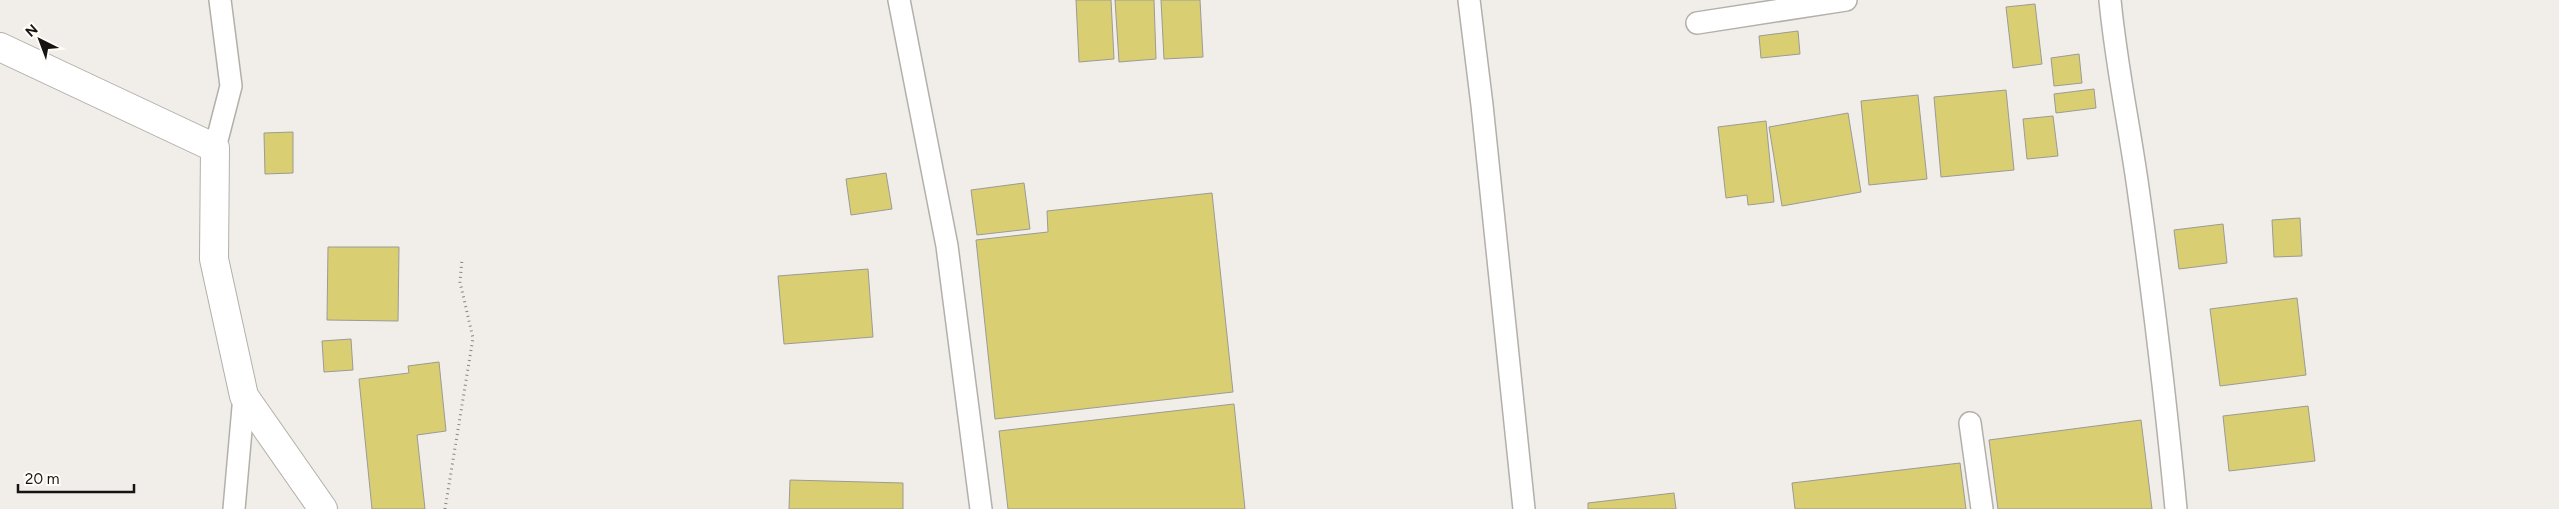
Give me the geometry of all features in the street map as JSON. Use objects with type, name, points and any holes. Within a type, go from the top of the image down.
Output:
[{"type":"street","points":[[0,46],[215,148],[214,259],[244,396],[323,509]]},
{"type":"lane","points":[[215,148],[231,86],[220,0]]},
{"type":"lane","points":[[899,0],[947,246],[981,509]]},
{"type":"lane","points":[[1469,0],[1483,115],[1524,509]]},
{"type":"lane","points":[[1697,24],[1846,0]]},
{"type":"lane","points":[[2110,0],[2116,62],[2138,186],[2158,338],[2176,509]]},
{"type":"lane","points":[[234,509],[244,396]]},
{"type":"lane","points":[[1970,423],[1982,509]]},
{"type":"path","points":[[445,509],[474,338],[460,282],[462,259]]},
{"type":"building","points":[[1076,0],[1111,0],[1114,59],[1079,62]]},
{"type":"building","points":[[1115,0],[1154,0],[1156,59],[1119,62]]},
{"type":"building","points":[[1161,0],[1200,0],[1203,57],[1164,59]]},
{"type":"building","points":[[2035,4],[2042,64],[2013,68],[2006,7]]},
{"type":"building","points":[[1798,31],[1800,54],[1761,58],[1759,36]]},
{"type":"building","points":[[2079,54],[2082,83],[2054,86],[2051,58]]},
{"type":"building","points":[[2094,89],[2096,108],[2056,113],[2054,94]]},
{"type":"building","points":[[2006,90],[2014,170],[1941,177],[1934,97]]},
{"type":"building","points":[[1918,95],[1927,179],[1869,185],[1861,101]]},
{"type":"building","points":[[1848,113],[1861,192],[1782,206],[1769,127]]},
{"type":"building","points":[[2053,116],[2058,156],[2027,159],[2023,119]]},
{"type":"building","points":[[1766,121],[1774,202],[1748,205],[1747,195],[1726,198],[1718,127]]},
{"type":"building","points":[[293,132],[293,173],[265,174],[264,133]]},
{"type":"building","points":[[886,173],[892,209],[851,215],[846,179]]},
{"type":"building","points":[[1024,183],[1030,229],[977,235],[971,190]]},
{"type":"building","points":[[1212,193],[1233,392],[995,419],[976,240],[1048,232],[1047,211]]},
{"type":"building","points":[[2300,218],[2302,256],[2274,257],[2272,220]]},
{"type":"building","points":[[2223,224],[2227,263],[2179,269],[2174,230]]},
{"type":"building","points":[[328,247],[399,247],[398,321],[327,320]]},
{"type":"building","points":[[868,269],[873,337],[784,344],[778,276]]},
{"type":"building","points":[[2297,298],[2306,375],[2220,386],[2210,309]]},
{"type":"building","points":[[351,339],[353,370],[324,372],[322,341]]},
{"type":"building","points":[[439,362],[446,431],[417,435],[425,509],[372,509],[359,379],[409,373],[408,366]]},
{"type":"building","points":[[1234,404],[1245,509],[1008,509],[999,431]]},
{"type":"building","points":[[2308,406],[2315,461],[2229,471],[2223,416]]},
{"type":"building","points":[[2141,420],[2152,509],[1998,509],[1989,440]]},
{"type":"building","points":[[1960,463],[1966,509],[1795,509],[1792,483]]},
{"type":"building","points":[[790,480],[903,483],[903,509],[789,509]]},
{"type":"building","points":[[1674,493],[1676,509],[1588,509],[1588,503]]}]
